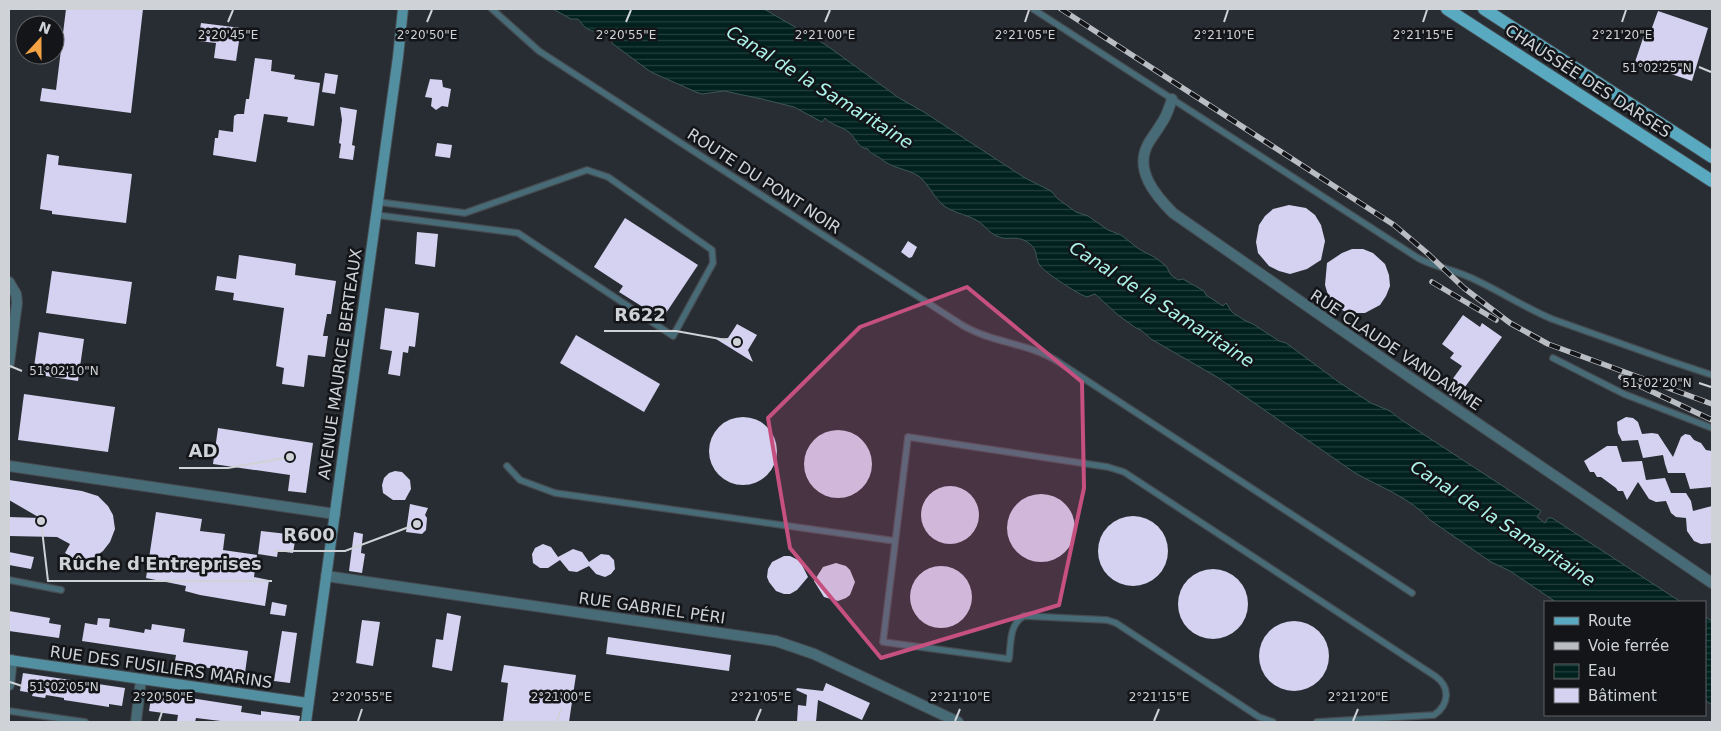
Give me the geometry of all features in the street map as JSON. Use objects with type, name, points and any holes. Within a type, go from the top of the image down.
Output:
[{"type":"main road","name":"CHAUSSÉE DES DARSES","points":[[1447,9],[1462,13],[1712,181]]},
{"type":"main road","name":"CHAUSSÉE DES DARSES","points":[[1484,9],[1712,157]]},
{"type":"street","name":"AVENUE MAURICE BERTEAUX","points":[[306,722],[398,57],[402,9]]},
{"type":"street","name":"RUE CLAUDE VANDAMME","points":[[1172,99],[1165,118],[1146,147],[1143,160],[1145,174],[1153,191],[1173,213],[1712,584]]},
{"type":"street","points":[[9,282],[16,294],[17,303],[9,363]]},
{"type":"street","points":[[9,466],[334,514]]},
{"type":"street","name":"RUE GABRIEL PÉRI","points":[[326,576],[776,641],[814,654],[958,722]]},
{"type":"street","points":[[9,685],[10,660]]},
{"type":"street","name":"RUE DES FUSILIERS MARINS","points":[[10,660],[308,703]]},
{"type":"street","points":[[136,722],[141,679]]},
{"type":"lane","name":"ROUTE DU PONT NOIR","points":[[492,9],[539,51],[962,326],[990,338],[1035,350],[1057,361],[1412,593]]},
{"type":"lane","points":[[1034,9],[1426,262],[1469,276],[1538,314],[1712,375]]},
{"type":"lane","points":[[376,215],[518,233],[673,336],[713,263],[712,250],[608,177],[587,170],[465,213],[378,202]]},
{"type":"lane","points":[[1553,358],[1624,394],[1712,428]]},
{"type":"lane","points":[[1272,722],[1259,717],[1116,623],[1106,620],[1024,616],[1017,620],[1013,626],[1009,659],[883,642],[908,437],[1108,467],[1124,472],[1435,676],[1442,682],[1446,690],[1447,699],[1440,711],[1434,715],[1317,722]]},
{"type":"lane","points":[[506,466],[520,480],[555,494],[895,541]]},
{"type":"lane","points":[[9,580],[60,590]]},
{"type":"lane","points":[[9,711],[85,722]]},
{"type":"highlighted area","points":[[967,287],[1082,382],[1084,488],[1059,605],[881,658],[790,548],[768,418],[860,327]]},
{"type":"water","name":"Canal de la Samaritaine","points":[[553,9],[764,9],[826,45],[899,98],[924,112],[1025,178],[1051,191],[1058,199],[1076,212],[1088,216],[1108,230],[1121,235],[1139,249],[1156,258],[1178,280],[1183,279],[1204,291],[1206,295],[1223,306],[1226,303],[1232,312],[1244,320],[1279,341],[1286,343],[1340,383],[1371,403],[1390,411],[1541,511],[1537,517],[1545,523],[1548,518],[1552,518],[1679,601],[1555,601],[1510,571],[1491,562],[1430,520],[1405,499],[1355,473],[1217,377],[1151,339],[1118,315],[1095,294],[1087,297],[1059,281],[1046,272],[1039,264],[1035,251],[1030,244],[1017,238],[1001,238],[991,233],[976,220],[945,207],[920,177],[885,162],[860,145],[847,131],[825,118],[822,122],[794,107],[724,91],[702,94],[696,92],[651,72],[613,44],[604,33],[590,30],[578,19],[571,19]]},
{"type":"water","points":[[1706,618],[1712,621],[1712,705],[1706,701]]},
{"type":"building","points":[[66,9],[143,9],[131,113],[40,101],[42,88],[56,90],[59,65],[65,65]]},
{"type":"building","points":[[1658,11],[1708,28],[1692,81],[1635,62],[1644,35],[1649,36]]},
{"type":"building","points":[[201,23],[241,28],[236,61],[214,58],[216,43],[198,41]]},
{"type":"building","points":[[255,58],[272,60],[271,71],[295,75],[294,79],[320,83],[314,126],[287,122],[288,117],[264,114],[256,162],[213,155],[215,138],[218,138],[219,130],[233,132],[234,116],[244,114],[246,99],[249,99]]},
{"type":"building","points":[[325,73],[338,75],[335,94],[322,92]]},
{"type":"building","points":[[430,79],[442,80],[443,87],[451,89],[448,107],[442,106],[436,110],[431,106],[432,98],[425,97]]},
{"type":"building","points":[[340,107],[357,110],[352,145],[355,146],[353,160],[339,158],[342,120]]},
{"type":"building","points":[[437,143],[452,145],[450,158],[435,156]]},
{"type":"building","points":[[47,154],[59,156],[58,165],[132,174],[126,223],[52,214],[52,211],[40,209]]},
{"type":"building","points":[[1289,205],[1306,208],[1315,215],[1321,225],[1325,241],[1321,260],[1307,269],[1290,274],[1269,266],[1258,253],[1256,242],[1259,225],[1265,216],[1273,209]]},
{"type":"building","points":[[625,218],[698,265],[662,319],[619,292],[623,286],[594,267]]},
{"type":"building","points":[[417,232],[438,234],[435,267],[415,264]]},
{"type":"building","points":[[908,241],[917,247],[912,257],[909,258],[901,252]]},
{"type":"building","points":[[1352,249],[1363,249],[1373,253],[1385,264],[1389,275],[1390,286],[1386,296],[1380,305],[1365,313],[1348,313],[1338,308],[1328,295],[1325,285],[1327,263]]},
{"type":"building","points":[[239,255],[296,264],[295,275],[336,281],[331,314],[327,314],[323,336],[328,336],[325,357],[308,355],[304,387],[282,384],[284,368],[276,366],[284,308],[233,300],[234,293],[215,290],[217,276],[236,279]]},
{"type":"building","points":[[52,271],[132,282],[126,324],[46,313]]},
{"type":"building","points":[[385,308],[419,313],[415,347],[409,346],[408,353],[403,352],[400,376],[388,374],[392,351],[380,349]]},
{"type":"building","points":[[1463,315],[1480,327],[1482,323],[1502,337],[1456,399],[1444,391],[1462,366],[1450,358],[1454,353],[1442,344]]},
{"type":"building","points":[[737,324],[757,335],[748,350],[753,362],[716,339],[728,338]]},
{"type":"building","points":[[39,332],[84,339],[78,381],[33,374]]},
{"type":"building","points":[[576,335],[660,384],[644,412],[560,363]]},
{"type":"building","points":[[24,394],[115,407],[108,452],[18,440]]},
{"type":"building","points":[[743,417],[756,420],[767,427],[774,438],[777,451],[774,464],[767,475],[756,482],[743,485],[730,482],[719,475],[712,464],[709,451],[712,438],[719,427],[730,420]]},
{"type":"building","points":[[1626,417],[1633,418],[1638,422],[1642,434],[1658,434],[1673,457],[1681,437],[1685,434],[1690,435],[1694,440],[1701,443],[1706,450],[1712,451],[1712,487],[1690,489],[1685,473],[1668,473],[1663,455],[1643,458],[1638,440],[1622,441],[1618,433],[1617,422]]},
{"type":"building","points":[[218,428],[313,443],[306,493],[288,491],[290,475],[213,464]]},
{"type":"building","points":[[838,430],[851,433],[862,440],[869,451],[872,464],[869,477],[862,488],[851,495],[838,498],[825,495],[814,488],[807,477],[804,464],[807,451],[814,440],[825,433]]},
{"type":"building","points":[[1607,446],[1617,446],[1622,462],[1642,461],[1646,480],[1665,478],[1671,493],[1686,493],[1691,501],[1693,511],[1712,506],[1712,543],[1701,544],[1694,541],[1687,531],[1686,518],[1676,517],[1671,513],[1666,501],[1656,502],[1649,499],[1638,482],[1627,500],[1623,491],[1618,491],[1601,477],[1597,477],[1594,472],[1590,472],[1584,461]]},
{"type":"building","points":[[395,471],[402,472],[410,480],[411,489],[405,500],[393,500],[383,493],[382,485],[384,478],[389,473]]},
{"type":"building","points":[[9,480],[82,491],[98,496],[108,506],[113,515],[115,529],[110,542],[95,557],[76,560],[65,553],[70,544],[57,537],[9,536],[9,517],[40,518],[9,500]]},
{"type":"building","points":[[944,486],[956,486],[966,490],[975,499],[979,521],[971,536],[956,544],[944,544],[934,540],[925,531],[921,521],[921,509],[925,499],[934,490]]},
{"type":"building","points":[[1041,494],[1054,497],[1065,504],[1072,515],[1075,528],[1072,541],[1065,552],[1054,559],[1041,562],[1028,559],[1017,552],[1010,541],[1007,528],[1010,515],[1017,504],[1028,497]]},
{"type":"building","points":[[410,504],[428,508],[425,515],[427,518],[426,530],[422,534],[406,532]]},
{"type":"building","points":[[156,512],[202,519],[200,531],[225,534],[223,550],[257,555],[254,577],[269,580],[265,606],[200,595],[185,591],[186,586],[146,578]]},
{"type":"building","points":[[1133,516],[1146,519],[1158,526],[1165,538],[1168,551],[1165,564],[1158,576],[1146,583],[1133,586],[1120,583],[1108,576],[1101,564],[1098,551],[1101,538],[1108,526],[1120,519]]},
{"type":"building","points":[[261,531],[296,535],[293,553],[278,551],[277,557],[258,554]]},
{"type":"building","points":[[354,532],[363,534],[361,553],[365,554],[362,573],[349,571]]},
{"type":"building","points":[[543,544],[551,547],[558,557],[573,549],[582,552],[589,562],[601,554],[609,555],[614,560],[615,569],[605,577],[596,574],[589,566],[577,572],[569,571],[560,560],[548,568],[540,568],[533,563],[532,554],[535,548]]},
{"type":"building","points":[[9,552],[34,557],[31,569],[9,565]]},
{"type":"building","points":[[784,556],[790,556],[800,561],[808,577],[797,590],[790,594],[776,591],[767,577],[768,569],[772,562]]},
{"type":"building","points":[[836,563],[846,566],[850,570],[855,582],[850,595],[838,601],[824,597],[814,581],[823,567]]},
{"type":"building","points":[[941,566],[953,569],[963,575],[969,585],[972,597],[969,609],[963,619],[953,625],[941,628],[929,625],[919,619],[913,609],[910,597],[913,585],[919,575],[929,569]]},
{"type":"building","points":[[1213,569],[1226,572],[1238,579],[1245,591],[1248,604],[1245,617],[1238,629],[1226,636],[1213,639],[1200,636],[1188,629],[1181,617],[1178,604],[1181,591],[1188,579],[1200,572]]},
{"type":"building","points":[[272,602],[287,605],[285,616],[270,614]]},
{"type":"building","points":[[9,611],[50,618],[49,623],[61,625],[59,638],[9,631]]},
{"type":"building","points":[[447,613],[461,616],[452,671],[432,667],[436,639],[443,640]]},
{"type":"building","points":[[98,618],[110,619],[109,627],[144,633],[145,629],[151,630],[152,624],[185,629],[183,642],[248,651],[245,673],[180,664],[180,662],[175,661],[176,655],[82,641],[85,623],[97,625]]},
{"type":"building","points":[[362,620],[380,622],[373,666],[356,663]]},
{"type":"building","points":[[1294,621],[1307,624],[1319,631],[1326,643],[1329,656],[1326,669],[1319,681],[1307,688],[1294,691],[1281,688],[1269,681],[1262,669],[1259,656],[1262,643],[1269,631],[1281,624]]},
{"type":"building","points":[[282,631],[297,633],[290,683],[274,681]]},
{"type":"building","points":[[608,637],[731,655],[729,671],[606,654]]},
{"type":"building","points":[[504,665],[576,675],[569,722],[503,722],[508,683],[501,682]]},
{"type":"building","points":[[23,673],[125,688],[122,706],[109,704],[109,707],[64,700],[64,698],[46,695],[45,698],[32,696],[33,693],[20,691]]},
{"type":"building","points":[[826,683],[870,703],[862,720],[818,700],[816,722],[797,722],[798,705],[806,706],[807,695],[796,690],[797,688],[823,691]]},
{"type":"building","points":[[152,692],[242,706],[241,712],[261,715],[261,711],[300,716],[299,722],[229,722],[196,718],[195,722],[177,721],[178,715],[149,711]]},
{"type":"railway","points":[[1061,9],[1394,225],[1464,288],[1510,323],[1548,344],[1712,404]]},
{"type":"railway","points":[[1432,282],[1496,320]]},
{"type":"railway","points":[[1621,377],[1712,420]]},
{"type":"place","name":"R622","points":[[737,342]]},
{"type":"place","name":"AD","points":[[290,457]]},
{"type":"place","name":"Rûche d'Entreprises","points":[[41,521]]},
{"type":"place","name":"R600","points":[[417,524]]}]
